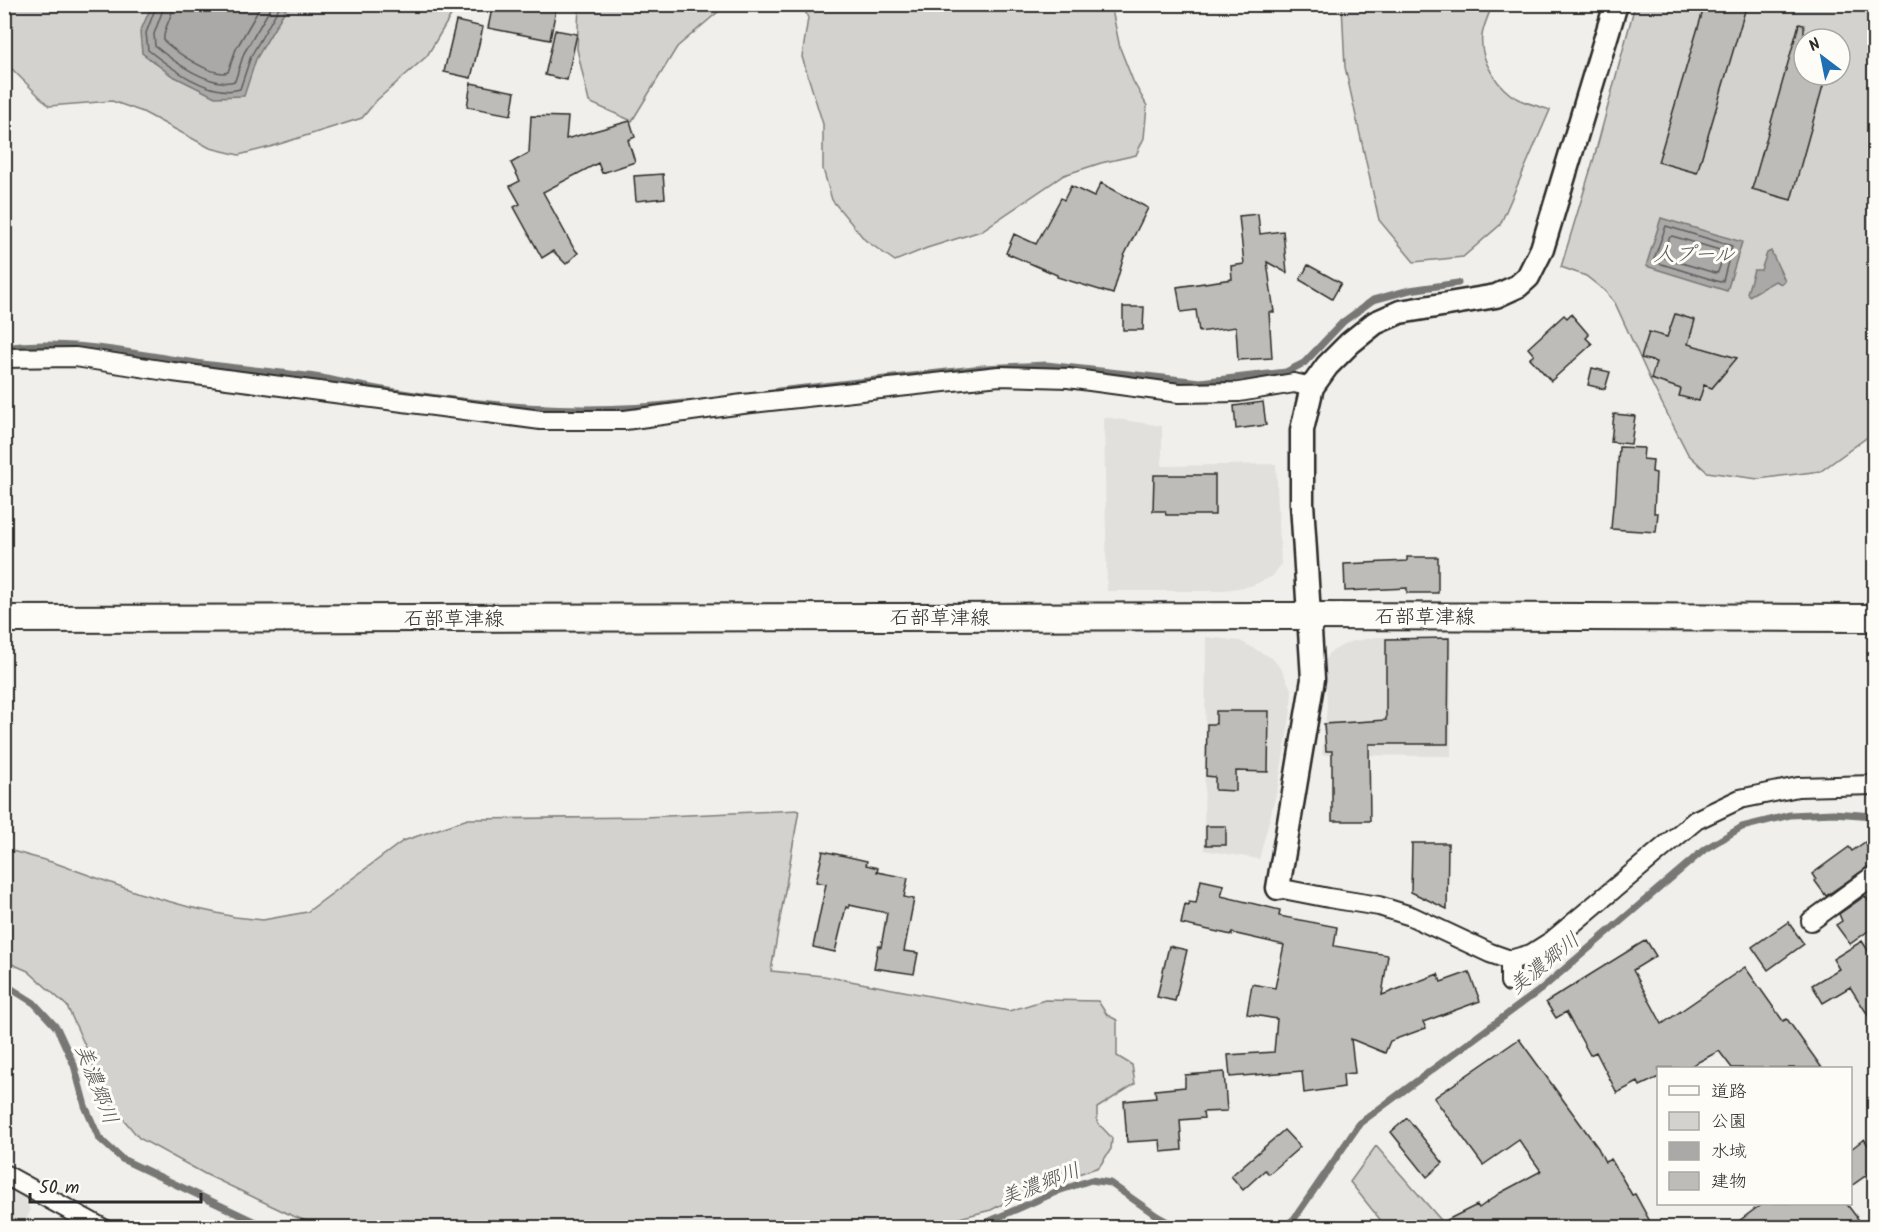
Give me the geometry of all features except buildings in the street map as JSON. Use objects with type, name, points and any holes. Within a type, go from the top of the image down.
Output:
[{"type":"main road","name":"石部草津線","points":[[4,619],[1308,616],[1875,618]]},
{"type":"street","points":[[1616,4],[1542,249],[1528,277],[1518,286],[1496,296],[1400,312],[1375,323],[1327,366],[1312,387],[1302,430],[1302,503],[1313,679],[1278,888],[1379,906],[1411,916],[1510,960],[1531,954],[1553,940],[1696,820],[1740,799],[1798,787],[1875,785]]},
{"type":"street","points":[[4,358],[75,357],[541,420],[625,420],[743,404],[999,376],[1068,378],[1179,393],[1239,392],[1294,383],[1312,387]]},
{"type":"street","points":[[1811,921],[1875,875]]},
{"type":"street","points":[[1510,960],[1510,982]]},
{"type":"street","points":[[4,1174],[102,1227]]},
{"type":"shaded area","points":[[1104,417],[1162,426],[1162,466],[1276,464],[1281,564],[1273,576],[1251,586],[1218,591],[1107,591]]},
{"type":"shaded area","points":[[1206,637],[1240,641],[1272,658],[1282,670],[1292,691],[1290,718],[1278,787],[1259,859],[1204,850]]},
{"type":"shaded area","points":[[1377,637],[1451,640],[1451,756],[1322,755],[1327,706],[1325,661],[1329,653],[1349,642]]},
{"type":"shaded area","points":[[5,1185],[26,1197],[30,1211],[23,1227],[5,1227]]},
{"type":"green space","points":[[579,4],[726,5],[677,47],[632,121],[589,102],[577,49]]},
{"type":"green space","points":[[4,5],[457,5],[427,56],[377,100],[362,118],[239,155],[210,148],[143,112],[112,101],[49,106],[5,62]]},
{"type":"green space","points":[[803,5],[1111,5],[1120,48],[1133,81],[1147,106],[1144,138],[1136,155],[1064,175],[981,231],[895,261],[865,240],[832,200],[823,169],[823,124],[802,57],[808,18]]},
{"type":"green space","points":[[1342,5],[1492,5],[1482,36],[1484,54],[1491,72],[1511,94],[1522,101],[1550,110],[1500,225],[1463,257],[1414,262],[1379,220],[1345,67]]},
{"type":"green space","points":[[1635,5],[1874,5],[1874,435],[1869,436],[1821,471],[1758,479],[1707,472],[1688,454],[1653,386],[1615,303],[1605,291],[1586,276],[1561,267],[1594,158]]},
{"type":"green space","points":[[799,810],[771,971],[824,976],[1009,1011],[1045,1000],[1098,1001],[1107,1015],[1117,1020],[1117,1056],[1132,1065],[1135,1084],[1097,1108],[1097,1122],[1112,1138],[1111,1149],[1099,1167],[1028,1191],[991,1210],[935,1227],[322,1227],[293,1216],[205,1174],[139,1138],[105,1097],[67,1006],[28,971],[5,961],[5,849],[189,907],[235,917],[263,920],[307,912],[403,841],[468,819],[644,817]]},
{"type":"green space","points":[[1376,1146],[1447,1227],[1386,1227],[1350,1182]]},
{"type":"water","points":[[287,4],[287,7],[256,59],[244,96],[215,97],[171,75],[142,53],[140,32],[152,5]]},
{"type":"water","name":"人プール","points":[[1661,218],[1742,242],[1727,291],[1646,266]]},
{"type":"water","points":[[1771,251],[1785,281],[1782,284],[1775,281],[1749,296],[1747,293],[1754,270],[1761,270],[1767,253]]},
{"type":"waterway","points":[[778,391],[983,368],[1046,365],[1200,382],[1286,372],[1304,363],[1343,322],[1373,300],[1410,290],[1458,283]]},
{"type":"waterway","points":[[4,348],[29,345],[79,346],[315,377],[369,388],[492,404],[607,409],[684,403]]},
{"type":"waterway","name":"美濃郷川","points":[[1283,1228],[1294,1219],[1360,1123],[1540,990],[1705,849],[1742,827],[1790,815],[1833,813],[1874,816]]},
{"type":"waterway","name":"美濃郷川","points":[[4,984],[34,1003],[57,1028],[74,1065],[85,1106],[99,1138],[122,1159],[268,1228]]},
{"type":"waterway","name":"美濃郷川","points":[[974,1228],[1058,1191],[1091,1180],[1110,1183],[1157,1216],[1179,1228]]}]
